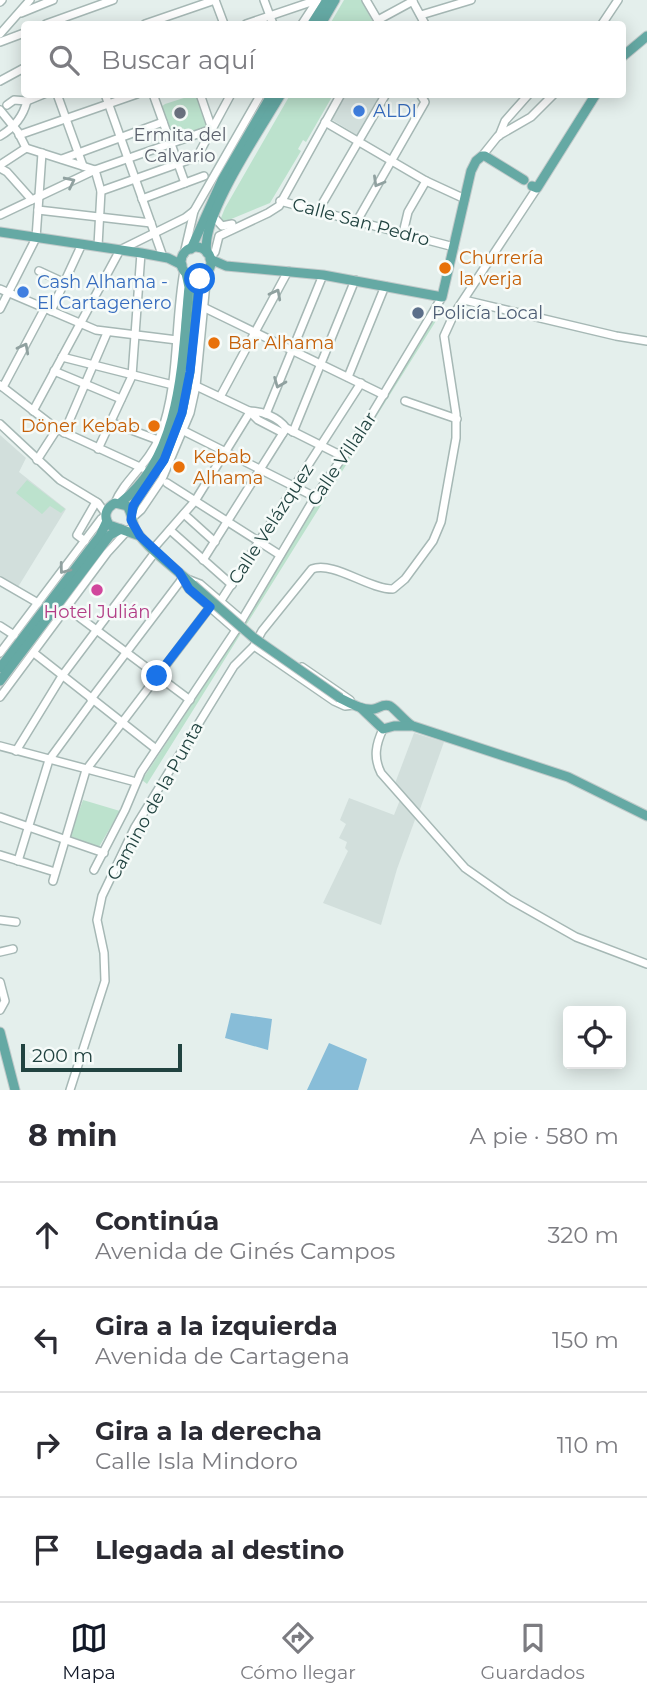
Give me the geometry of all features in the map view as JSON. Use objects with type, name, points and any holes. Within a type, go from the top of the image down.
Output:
[{"type":"main road","points":[[314,21],[327,0]]},
{"type":"main road","points":[[323,21],[335,0]]},
{"type":"main road","points":[[626,54],[647,36]]},
{"type":"main road","points":[[0,668],[100,536],[106,517],[116,503],[134,489],[155,459],[173,415],[181,374],[189,287],[184,269],[187,251],[222,180],[270,98]]},
{"type":"main road","points":[[0,681],[110,535],[128,523],[136,500],[158,470],[169,448],[192,384],[198,286],[209,256],[205,238],[213,216],[279,98]]},
{"type":"main road","points":[[0,232],[165,258],[194,277],[226,266],[288,271],[355,280],[442,297],[471,171],[476,161],[482,156],[531,185],[593,98]]},
{"type":"main road","points":[[165,258],[198,248],[226,266]]},
{"type":"main road","points":[[116,503],[127,506],[128,523],[140,536],[254,638],[340,698],[358,706],[376,709]]},
{"type":"main road","points":[[106,517],[112,527],[128,523]]},
{"type":"main road","points":[[373,720],[376,709],[382,705],[390,705],[398,716],[412,726],[576,780],[647,816]]},
{"type":"main road","points":[[358,706],[383,729],[412,726]]},
{"type":"main road","points":[[394,726],[398,716]]},
{"type":"main road","points":[[0,1032],[15,1090]]},
{"type":"street","points":[[0,34],[30,0]]},
{"type":"street","points":[[18,14],[53,0]]},
{"type":"street","points":[[53,21],[99,0]]},
{"type":"street","points":[[82,9],[113,0]]},
{"type":"street","points":[[154,21],[215,0],[223,21]]},
{"type":"street","points":[[264,0],[271,21]]},
{"type":"street","points":[[255,21],[318,0]]},
{"type":"street","points":[[304,21],[318,0]]},
{"type":"street","points":[[366,0],[378,21]]},
{"type":"street","points":[[381,21],[413,0],[424,21]]},
{"type":"street","points":[[421,15],[471,0]]},
{"type":"street","points":[[604,21],[618,0]]},
{"type":"street","points":[[173,15],[175,21]]},
{"type":"street","points":[[0,42],[21,34]]},
{"type":"street","points":[[0,81],[21,70]]},
{"type":"street","points":[[34,98],[27,101],[14,100],[3,107],[12,128],[26,148],[95,170]]},
{"type":"street","points":[[58,98],[83,166]]},
{"type":"street","points":[[107,98],[165,258]]},
{"type":"street","points":[[19,135],[126,98]]},
{"type":"street","points":[[154,98],[185,183]]},
{"type":"street","points":[[201,98],[212,129]]},
{"type":"street","points":[[101,191],[197,157],[229,98]]},
{"type":"street","points":[[187,251],[194,211],[259,98]]},
{"type":"street","points":[[213,216],[225,227],[280,201],[339,98]]},
{"type":"street","points":[[318,211],[384,98]]},
{"type":"street","points":[[357,221],[423,98]]},
{"type":"street","points":[[482,156],[526,98]]},
{"type":"street","points":[[498,136],[531,117],[550,98]]},
{"type":"street","points":[[0,136],[12,128],[24,112],[27,101]]},
{"type":"street","points":[[61,159],[163,122]]},
{"type":"street","points":[[325,122],[426,181],[465,199]]},
{"type":"street","points":[[0,215],[95,170],[212,129]]},
{"type":"street","points":[[26,148],[0,167],[36,198]]},
{"type":"street","points":[[0,309],[36,238],[36,198],[42,153]]},
{"type":"street","points":[[95,170],[101,191],[99,246]]},
{"type":"street","points":[[142,199],[204,176]]},
{"type":"street","points":[[402,233],[408,212],[426,181]]},
{"type":"street","points":[[405,401],[457,419],[444,336],[531,185]]},
{"type":"street","name":"Calle San Pedro","points":[[209,256],[215,252],[219,236],[268,213],[279,206],[280,201],[454,247]]},
{"type":"street","points":[[38,210],[151,223]]},
{"type":"street","points":[[33,411],[120,250],[194,211]]},
{"type":"street","points":[[82,244],[65,283],[1,386],[60,431],[142,468]]},
{"type":"street","points":[[98,449],[132,376],[141,253]]},
{"type":"street","points":[[97,503],[116,503],[121,492],[142,468],[158,440],[168,414],[184,269]]},
{"type":"street","points":[[39,271],[65,283]]},
{"type":"street","points":[[220,397],[288,271]]},
{"type":"street","points":[[0,697],[162,480],[184,432],[203,307],[205,273]]},
{"type":"street","points":[[267,414],[323,275]]},
{"type":"street","points":[[203,560],[288,431],[321,364],[355,280]]},
{"type":"street","points":[[348,377],[385,286]]},
{"type":"street","points":[[0,289],[107,333],[177,340]]},
{"type":"street","name":"Calle Villalar","points":[[94,870],[136,782],[156,749],[236,631],[315,498],[384,395],[442,297]]},
{"type":"street","points":[[464,300],[615,336],[647,341]]},
{"type":"street","points":[[203,307],[384,395]]},
{"type":"street","points":[[37,460],[60,431],[86,385],[107,333]]},
{"type":"street","points":[[62,357],[173,385]]},
{"type":"street","points":[[54,371],[121,399]]},
{"type":"street","name":"Calle Velázquez","points":[[220,601],[360,383]]},
{"type":"street","points":[[192,384],[250,412],[258,420],[344,457]]},
{"type":"street","points":[[250,412],[260,411],[267,414],[284,424],[288,431]]},
{"type":"street","points":[[16,751],[62,676],[170,530],[195,501],[250,412]]},
{"type":"street","name":"Camino de la Punta","points":[[70,1090],[105,981],[103,945],[97,920],[102,896],[135,827],[234,666],[254,646],[309,572],[315,568],[331,570],[386,589],[393,589],[405,579],[437,534],[449,479],[457,419]]},
{"type":"street","points":[[110,422],[158,440]]},
{"type":"street","points":[[0,425],[60,480],[97,503],[106,517],[101,519],[0,653]]},
{"type":"street","points":[[184,432],[315,498]]},
{"type":"street","points":[[167,483],[280,555]]},
{"type":"street","points":[[85,541],[77,536],[97,503]]},
{"type":"street","points":[[184,514],[215,542]]},
{"type":"street","points":[[170,530],[232,584]]},
{"type":"street","points":[[185,579],[200,584],[242,620]]},
{"type":"street","points":[[185,579],[236,631]]},
{"type":"street","points":[[18,861],[49,760],[126,653],[185,579]]},
{"type":"street","points":[[0,581],[38,603]]},
{"type":"street","points":[[53,881],[86,770],[210,607]]},
{"type":"street","points":[[67,608],[190,700]]},
{"type":"street","points":[[0,626],[14,635]]},
{"type":"street","points":[[259,636],[358,706]]},
{"type":"street","points":[[254,646],[334,701],[345,706],[358,706]]},
{"type":"street","points":[[34,653],[156,749]]},
{"type":"street","points":[[383,729],[378,740],[376,757],[381,773],[465,868],[509,899],[576,937],[647,964]]},
{"type":"street","points":[[0,746],[136,782]]},
{"type":"street","points":[[0,817],[104,853]]},
{"type":"street","points":[[0,855],[55,872]]},
{"type":"street","points":[[0,920],[16,922]]},
{"type":"street","points":[[0,952],[13,949]]},
{"type":"street","points":[[0,982],[5,1001],[0,1010]]},
{"type":"shaded area","name":"ALDI","points":[[343,98],[380,98],[357,135],[331,119]]},
{"type":"shaded area","points":[[0,435],[26,458],[19,472],[66,509],[18,587],[0,576]]},
{"type":"shaded area","points":[[414,733],[444,742],[419,812],[394,786]]},
{"type":"shaded area","points":[[349,798],[394,815],[400,800],[416,817],[381,925],[323,903],[348,851],[345,848],[347,842],[339,838],[346,824],[340,820]]},
{"type":"green space","points":[[344,0],[361,0],[372,21],[332,21]]},
{"type":"green space","points":[[184,98],[199,98],[207,124],[205,128],[172,140],[160,108]]},
{"type":"green space","points":[[288,98],[331,98],[306,142],[303,140],[298,149],[301,151],[270,203],[224,222],[221,218]]},
{"type":"green space","points":[[440,306],[444,308],[147,784],[142,780],[245,624],[296,533]]},
{"type":"green space","points":[[27,480],[65,509],[61,513],[50,506],[42,514],[16,493]]},
{"type":"green space","points":[[83,800],[120,811],[99,847],[70,836]]},
{"type":"water","points":[[231,1013],[272,1019],[268,1050],[225,1038]]},
{"type":"water","points":[[329,1043],[367,1059],[358,1090],[307,1090]]},
{"type":"place","name":"ALDI","points":[[359,111]]},
{"type":"place","name":"Ermita del Calvario","points":[[180,113]]},
{"type":"place","name":"Churrería la verja","points":[[445,268]]},
{"type":"place","name":"Cash Alhama - El Cartagenero","points":[[23,292]]},
{"type":"place","name":"Policía Local","points":[[418,313]]},
{"type":"place","name":"Bar Alhama","points":[[214,343]]},
{"type":"place","name":"Döner Kebab","points":[[154,426]]},
{"type":"place","name":"Kebab Alhama","points":[[179,467]]},
{"type":"place","name":"Hotel Julián","points":[[97,590]]},
{"type":"route","points":[[157,676],[210,607],[189,589],[179,572],[140,536],[131,520],[136,500],[164,460],[177,431],[190,372],[200,279]]}]
